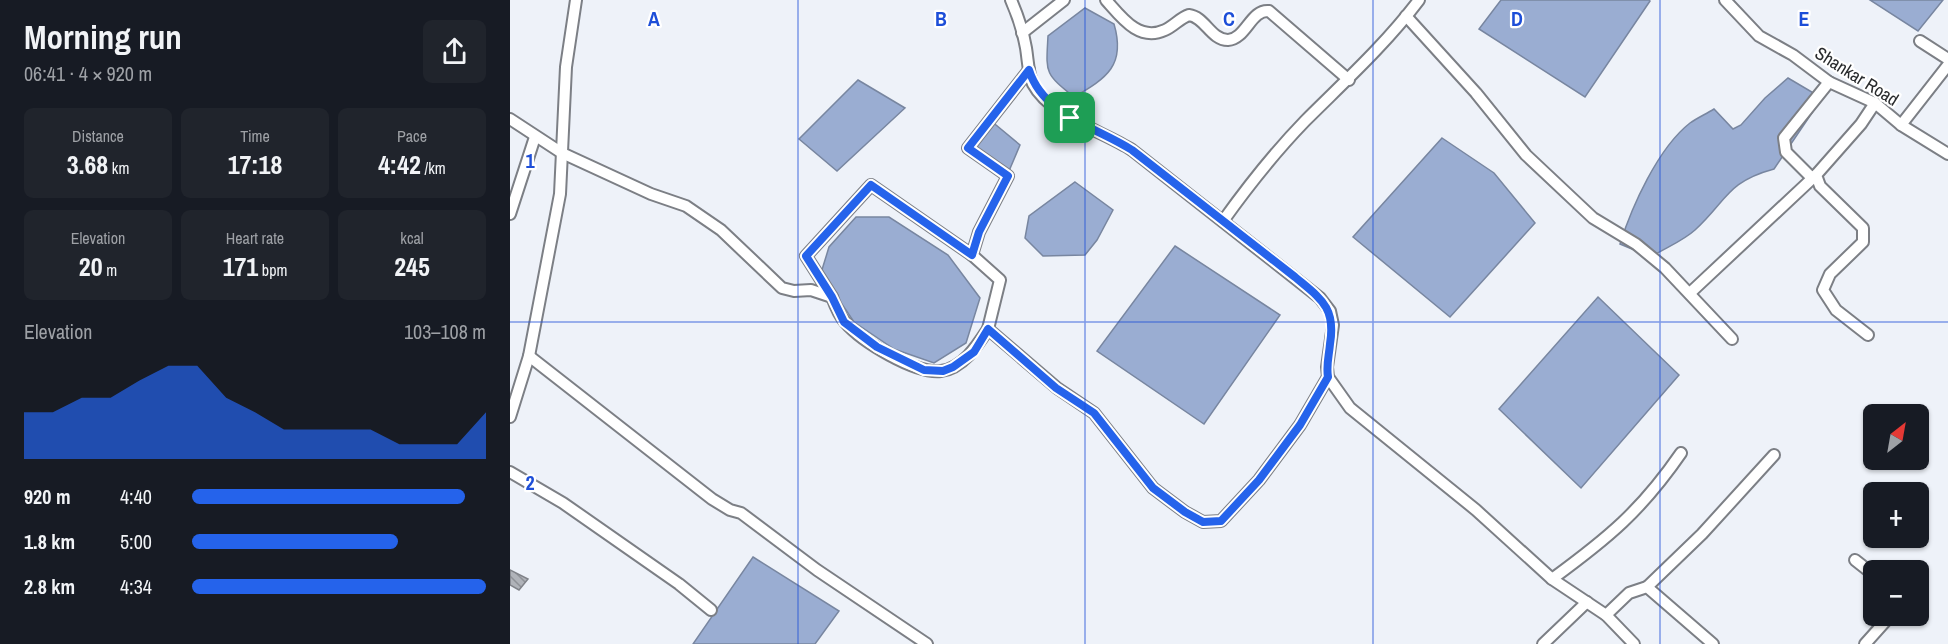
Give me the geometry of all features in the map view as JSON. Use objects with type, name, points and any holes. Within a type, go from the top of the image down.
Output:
[{"type":"street","points":[[510,417],[529,356],[561,194],[566,67],[576,0]]},
{"type":"street","points":[[1011,0],[1022,33],[1034,85],[1070,118],[1109,135],[1132,150],[1320,298],[1330,311],[1333,325],[1327,368],[1328,377],[1350,408],[1476,510],[1552,579],[1606,615],[1634,644]]},
{"type":"street","points":[[1022,33],[1064,0]]},
{"type":"street","points":[[1106,0],[1129,26],[1142,32],[1160,32],[1189,15],[1197,17],[1221,38],[1227,40],[1234,39],[1259,14],[1269,11],[1349,80]]},
{"type":"street","points":[[1223,221],[1248,185],[1305,121],[1349,80],[1419,0]]},
{"type":"street","name":"Shankar Road","points":[[1725,0],[1759,36],[1793,55],[1829,82],[1875,103],[1901,124],[1948,154]]},
{"type":"street","points":[[1406,16],[1476,93],[1527,155],[1593,218],[1636,244],[1691,292],[1732,339]]},
{"type":"street","points":[[1920,41],[1948,59]]},
{"type":"street","points":[[1901,124],[1948,65]]},
{"type":"street","points":[[972,255],[979,232],[1008,176],[968,148],[1029,70]]},
{"type":"street","points":[[1829,82],[1784,138],[1786,152],[1814,177],[1820,186],[1863,228],[1863,242],[1830,274],[1823,290],[1836,310],[1868,335]]},
{"type":"street","points":[[1691,292],[1814,177],[1861,124],[1875,103]]},
{"type":"street","points":[[510,119],[534,137],[562,153],[651,194],[686,206],[721,230],[782,288],[794,291],[811,290],[832,297]]},
{"type":"street","points":[[510,214],[534,137]]},
{"type":"street","points":[[871,185],[972,255],[1000,280],[988,329],[974,352],[953,367],[943,371],[924,370],[877,347],[844,322],[832,297],[806,256],[871,185]]},
{"type":"street","points":[[988,329],[1056,388],[1094,413],[1153,488],[1185,512],[1203,522],[1221,521],[1259,480],[1300,425],[1328,377]]},
{"type":"street","points":[[529,356],[712,500],[741,513],[817,570],[927,644]]},
{"type":"street","points":[[1552,579],[1605,541],[1634,514],[1657,488],[1681,453]]},
{"type":"street","points":[[1606,615],[1629,593],[1647,587],[1702,534],[1774,455]]},
{"type":"street","points":[[510,472],[563,503],[679,584],[711,610]]},
{"type":"street","points":[[1855,560],[1863,566]]},
{"type":"street","points":[[1647,587],[1713,644]]},
{"type":"street","points":[[1543,644],[1587,602]]},
{"type":"street","points":[[1865,644],[1881,626]]},
{"type":"water","points":[[1501,0],[1650,1],[1585,97],[1479,29]]},
{"type":"water","points":[[1870,0],[1943,0],[1918,31]]},
{"type":"water","points":[[1085,8],[1114,24],[1117,50],[1111,69],[1096,83],[1074,97],[1057,83],[1049,71],[1047,65],[1048,36]]},
{"type":"water","points":[[1788,78],[1822,98],[1774,169],[1758,174],[1736,186],[1706,220],[1690,234],[1651,257],[1620,244],[1639,196],[1657,162],[1678,134],[1690,123],[1714,109],[1733,129],[1741,125],[1765,98]]},
{"type":"water","points":[[858,80],[905,108],[837,171],[799,139]]},
{"type":"water","points":[[990,120],[1020,145],[1009,171],[969,146]]},
{"type":"water","points":[[1442,138],[1494,173],[1535,223],[1450,317],[1353,237]]},
{"type":"water","points":[[1075,182],[1113,210],[1097,240],[1085,255],[1043,256],[1025,238],[1029,216]]},
{"type":"water","points":[[856,217],[889,217],[948,255],[980,298],[966,343],[934,363],[894,349],[854,322],[821,273],[829,247]]},
{"type":"water","points":[[1175,246],[1280,315],[1204,424],[1097,351]]},
{"type":"water","points":[[1598,297],[1679,375],[1581,488],[1499,409]]},
{"type":"water","points":[[753,557],[839,611],[815,644],[693,644]]},
{"type":"building","points":[[510,570],[528,579],[519,590],[510,585]]},
{"type":"route","points":[[1029,70],[1034,85],[1044,97],[1070,118],[1109,135],[1132,150],[1295,277],[1320,298],[1330,311],[1333,325],[1327,368],[1328,377],[1300,425],[1259,480],[1221,521],[1203,522],[1185,512],[1153,488],[1094,413],[1056,388],[988,329],[974,352],[953,367],[943,371],[924,370],[877,347],[844,322],[832,297],[806,256],[871,185],[972,255],[979,232],[1008,176],[968,148],[1029,70]]}]
